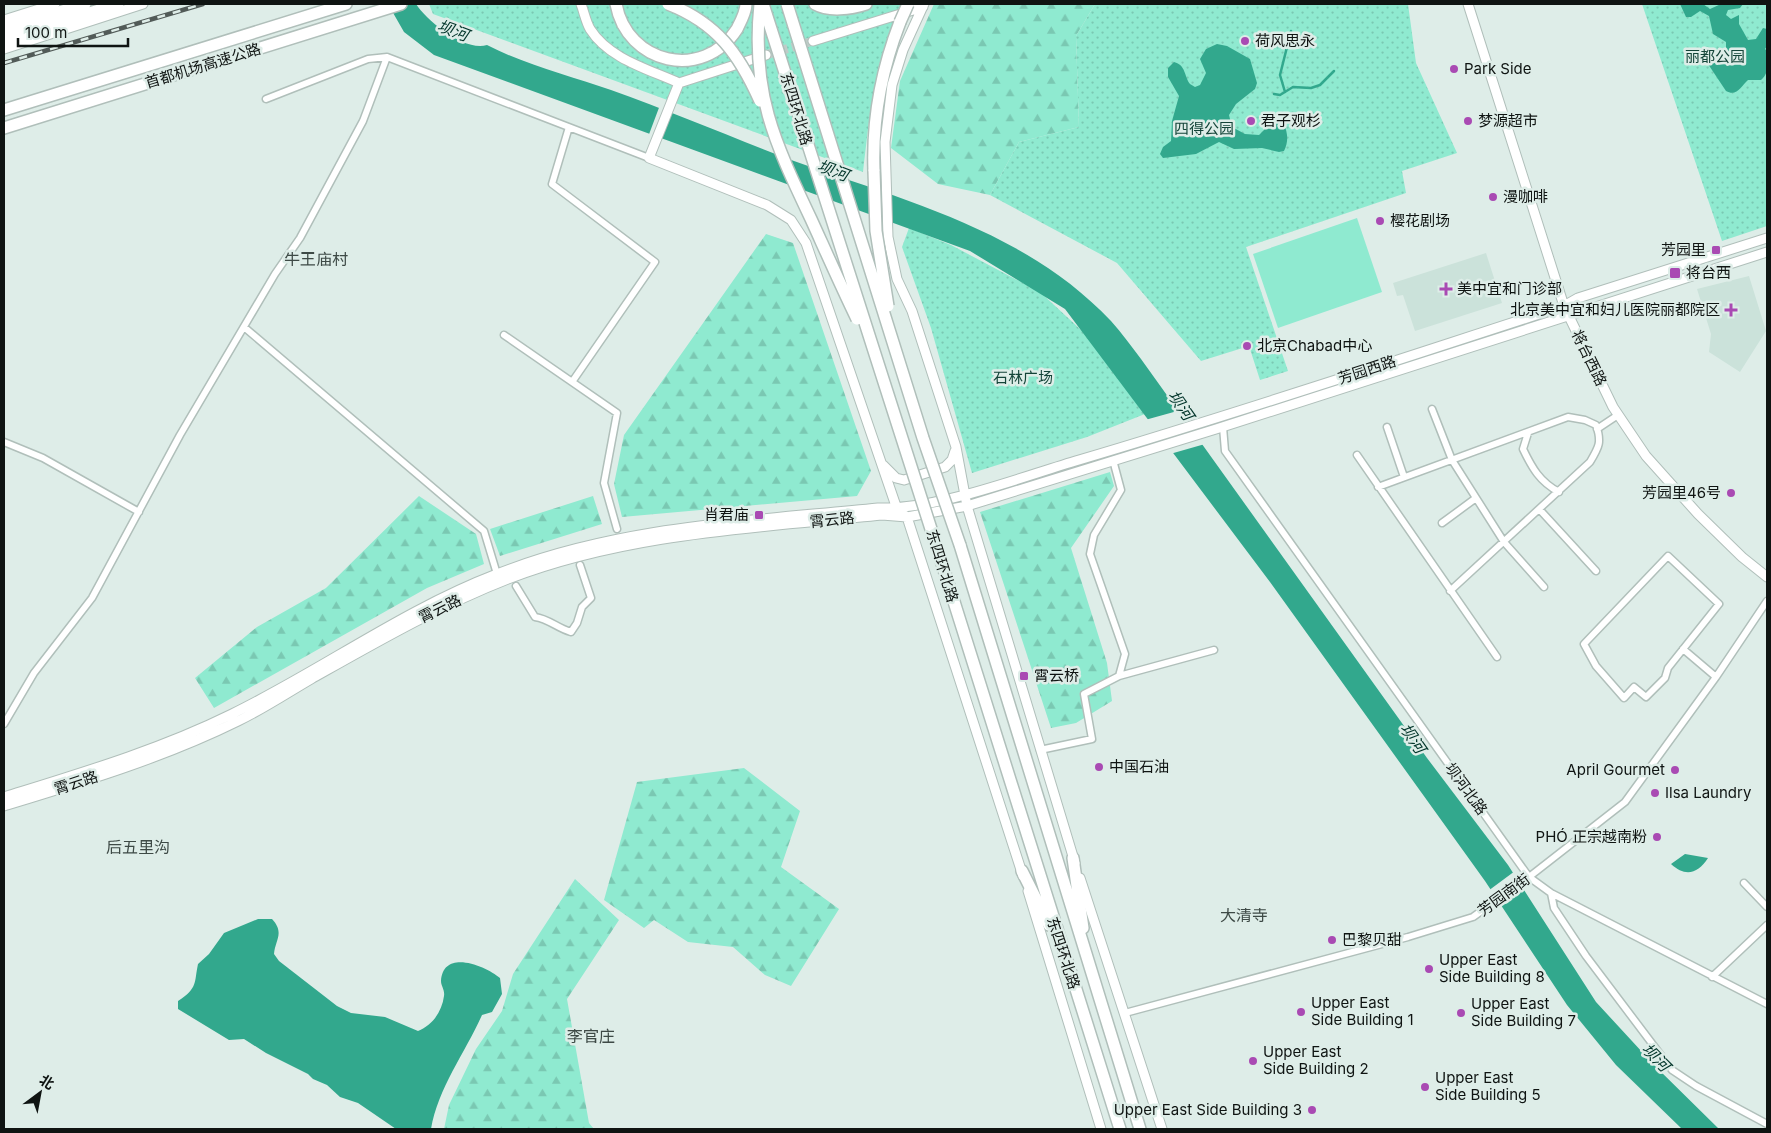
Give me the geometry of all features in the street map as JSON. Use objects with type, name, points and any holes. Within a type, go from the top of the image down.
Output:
[{"type":"highway","points":[[4,29],[85,4]]},
{"type":"highway","points":[[4,40],[118,4]]},
{"type":"highway","name":"首都机场高速公路","points":[[4,110],[346,4]]},
{"type":"highway","name":"首都机场高速公路","points":[[4,128],[401,4]]},
{"type":"highway","points":[[616,4],[624,28],[633,40],[646,50],[660,57],[676,60],[693,60],[708,55],[731,37],[740,23],[746,4]]},
{"type":"highway","points":[[668,4],[696,16],[713,29],[729,46],[755,89],[767,114],[789,174],[881,371]]},
{"type":"highway","points":[[761,4],[757,53],[767,114]]},
{"type":"highway","name":"东四环北路","points":[[761,4],[881,371],[1064,957],[1120,1129]]},
{"type":"highway","name":"东四环北路","points":[[788,4],[892,338],[960,546],[1140,1129]]},
{"type":"highway","points":[[815,4],[829,8],[846,8],[866,4]]},
{"type":"highway","points":[[892,338],[876,231],[873,142],[878,92],[900,22],[908,4]]},
{"type":"highway","points":[[1073,858],[1089,967]]},
{"type":"highway","points":[[1022,871],[1064,957]]},
{"type":"main road","points":[[4,20],[55,4]]},
{"type":"main road","points":[[4,49],[143,4]]},
{"type":"main road","points":[[581,4],[589,28],[602,45],[628,60],[679,83],[766,56]]},
{"type":"main road","name":"将台西路","points":[[1468,4],[1566,310],[1618,415],[1646,456],[1698,514],[1742,557],[1767,577]]},
{"type":"main road","points":[[813,41],[924,5]]},
{"type":"main road","points":[[924,5],[903,50],[892,85],[885,142],[888,237],[896,279],[912,311],[956,448],[966,506],[1073,858],[1162,1129]]},
{"type":"main road","points":[[649,158],[679,83]]},
{"type":"main road","name":"东四环北路","points":[[649,158],[767,205],[791,220],[806,243],[897,508],[907,517],[1022,871],[1101,1129]]},
{"type":"main road","name":"芳园西路","points":[[1566,310],[1578,298],[1767,238]]},
{"type":"main road","name":"芳园西路","points":[[963,494],[1217,426],[1566,310],[1767,252]]},
{"type":"main road","name":"芳园西路","points":[[966,506],[1113,460],[1150,443]]},
{"type":"main road","points":[[881,463],[896,478],[904,480],[945,467],[952,460],[956,448]]},
{"type":"main road","name":"霄云路","points":[[4,797],[139,754],[186,736],[234,714],[412,614],[497,574],[571,550],[648,533],[878,508],[897,508],[963,494]]},
{"type":"main road","name":"霄云路","points":[[4,806],[142,762],[187,745],[236,722],[429,614],[510,578],[559,562],[601,550],[654,539],[882,515],[907,517],[966,506]]},
{"type":"street","points":[[266,100],[368,59],[387,57],[649,158]]},
{"type":"street","points":[[4,724],[34,673],[92,598],[180,435],[275,274],[300,238],[363,121],[387,57]]},
{"type":"street","points":[[569,127],[552,184],[655,262],[572,382]]},
{"type":"street","points":[[244,327],[484,531],[497,574]]},
{"type":"street","points":[[504,336],[617,413],[604,483],[617,529]]},
{"type":"street","points":[[1432,409],[1452,460],[1504,542],[1544,587]]},
{"type":"street","points":[[1597,429],[1618,415]]},
{"type":"street","points":[[1378,487],[1568,417],[1585,420],[1596,425],[1600,438],[1594,456],[1540,510],[1450,591]]},
{"type":"street","name":"坝河北路","points":[[1217,426],[1225,451],[1527,879],[1767,1004]]},
{"type":"street","points":[[1387,427],[1404,477]]},
{"type":"street","points":[[1528,433],[1523,448],[1534,472],[1548,486],[1559,492]]},
{"type":"street","points":[[4,442],[43,458],[139,512]]},
{"type":"street","points":[[1357,455],[1497,658]]},
{"type":"street","points":[[1113,460],[1121,490],[1094,535],[1090,554],[1125,654],[1119,676]]},
{"type":"street","points":[[1442,523],[1476,498]]},
{"type":"street","points":[[1540,510],[1596,571]]},
{"type":"street","points":[[1668,556],[1719,604],[1683,649],[1668,668],[1665,678],[1646,697],[1634,687],[1624,698],[1596,666],[1584,644],[1668,556]]},
{"type":"street","points":[[516,586],[534,617],[545,619],[559,628],[571,632],[577,623],[582,607],[591,598],[580,565]]},
{"type":"street","name":"芳园南街","points":[[1125,1013],[1467,920],[1484,910],[1527,879],[1625,802],[1716,677],[1767,601]]},
{"type":"street","points":[[1683,649],[1716,677]]},
{"type":"street","points":[[1040,750],[1092,739],[1084,694],[1119,676],[1214,650]]},
{"type":"street","points":[[1744,883],[1767,907]]},
{"type":"street","points":[[1551,893],[1554,908],[1586,956],[1672,1070],[1696,1086],[1767,1124]]},
{"type":"street","points":[[1712,976],[1767,925]]},
{"type":"shaded area","points":[[388,4],[416,4],[429,19],[447,34],[468,44],[487,45],[533,64],[634,98],[794,161],[921,205],[963,222],[1003,241],[1041,264],[1078,290],[1111,321],[1141,359],[1427,758],[1508,865],[1596,1002],[1655,1066],[1719,1129],[1682,1129],[1616,1065],[1567,1005],[1485,881],[1270,582],[1065,309],[970,251],[434,55],[404,32]]},
{"type":"shaded area","points":[[1680,4],[1703,4],[1710,9],[1721,4],[1743,4],[1740,8],[1728,10],[1726,15],[1731,19],[1739,15],[1739,24],[1748,40],[1756,39],[1763,28],[1767,29],[1767,46],[1765,49],[1767,51],[1767,67],[1764,77],[1761,80],[1748,80],[1736,92],[1726,91],[1706,61],[1726,48],[1726,42],[1713,34],[1709,16],[1700,11],[1691,17],[1686,17]]},
{"type":"shaded area","points":[[1217,44],[1227,46],[1250,59],[1257,83],[1255,89],[1236,104],[1229,115],[1232,127],[1245,134],[1259,135],[1264,130],[1271,113],[1274,113],[1282,120],[1286,130],[1287,141],[1284,151],[1279,152],[1262,148],[1234,149],[1219,142],[1196,154],[1163,158],[1160,154],[1163,147],[1171,141],[1172,121],[1179,96],[1168,77],[1168,68],[1174,62],[1178,63],[1183,68],[1190,84],[1195,87],[1200,85],[1206,73],[1200,59],[1206,49]]},
{"type":"shaded area","name":"美中宜和门诊部","points":[[1486,253],[1502,303],[1415,331],[1403,295],[1397,296],[1393,283]]},
{"type":"shaded area","name":"北京美中宜和妇儿医院丽都院区","points":[[1749,276],[1766,331],[1740,372],[1709,352],[1711,334],[1697,289]]},
{"type":"shaded area","points":[[1685,854],[1708,858],[1700,868],[1686,872],[1671,864]]},
{"type":"shaded area","points":[[258,919],[272,919],[278,928],[279,933],[274,954],[279,961],[337,1006],[351,1013],[385,1017],[418,1031],[428,1025],[439,1012],[444,994],[441,981],[444,971],[449,965],[457,962],[476,965],[494,973],[500,978],[502,994],[492,1012],[482,1015],[446,1085],[431,1129],[396,1129],[358,1103],[340,1097],[327,1085],[313,1079],[308,1074],[266,1053],[244,1039],[229,1040],[178,1009],[178,1001],[194,985],[198,964],[209,954],[224,933]]},
{"type":"green space","points":[[429,4],[903,4],[893,24],[879,65],[871,107],[863,172],[433,14]]},
{"type":"green space","points":[[934,4],[1095,4],[1076,36],[1079,127],[1019,142],[990,195],[938,184],[891,148],[900,81]]},
{"type":"green space","name":"四得公园","points":[[1095,4],[1408,4],[1416,63],[1457,153],[1402,171],[1406,193],[1246,247],[1288,371],[1260,380],[1249,346],[1201,361],[1117,263],[990,195],[1019,142],[1079,127],[1076,36]]},
{"type":"green space","name":"丽都公园","points":[[1642,4],[1767,4],[1767,226],[1722,241]]},
{"type":"green space","points":[[1357,218],[1382,292],[1278,328],[1253,254]]},
{"type":"green space","name":"石林广场","points":[[909,228],[951,245],[1040,292],[1093,341],[1150,412],[1087,437],[972,473],[931,328],[902,247]]},
{"type":"green space","points":[[766,234],[793,243],[871,471],[857,496],[622,517],[614,484],[624,435]]},
{"type":"green space","points":[[1110,472],[1114,486],[1071,548],[1107,663],[1112,701],[1076,723],[1051,728],[980,512]]},
{"type":"green space","points":[[419,496],[476,534],[484,564],[427,588],[214,708],[195,678],[257,627],[326,588]]},
{"type":"green space","points":[[593,496],[602,524],[500,556],[490,529]]},
{"type":"green space","points":[[744,768],[800,811],[781,867],[839,909],[791,986],[765,975],[733,947],[688,942],[654,920],[644,928],[604,900],[637,782]]},
{"type":"green space","points":[[575,879],[619,920],[567,999],[589,1123],[594,1129],[444,1129],[449,1105],[476,1049],[502,1011],[513,974]]},
{"type":"pier","points":[[660,105],[672,110],[660,142],[648,137]]},
{"type":"pier","points":[[1181,410],[1205,444],[1170,454],[1145,420]]},
{"type":"pier","points":[[1515,871],[1526,887],[1499,906],[1488,891]]},
{"type":"waterway","points":[[1285,92],[1280,75],[1291,31]]},
{"type":"waterway","points":[[1274,94],[1280,95],[1293,87],[1311,88],[1320,85],[1334,71]]},
{"type":"tunnel","points":[[766,55],[813,41]]},
{"type":"railway","points":[[4,63],[203,4]]},
{"type":"place","name":"荷风思永","points":[[1245,41]]},
{"type":"place","name":"Park Side","points":[[1454,69]]},
{"type":"place","name":"君子观杉","points":[[1251,121]]},
{"type":"place","name":"梦源超市","points":[[1468,121]]},
{"type":"place","name":"漫咖啡","points":[[1493,197]]},
{"type":"place","name":"樱花剧场","points":[[1380,221]]},
{"type":"place","name":"芳园里","points":[[1716,250]]},
{"type":"place","name":"将台西","points":[[1675,273]]},
{"type":"place","name":"美中宜和门诊部","points":[[1446,289]]},
{"type":"place","name":"北京美中宜和妇儿医院丽都院区","points":[[1731,310]]},
{"type":"place","name":"北京Chabad中心","points":[[1247,346]]},
{"type":"place","name":"芳园里46号","points":[[1731,493]]},
{"type":"place","name":"肖君庙","points":[[759,515]]},
{"type":"place","name":"霄云桥","points":[[1024,676]]},
{"type":"place","name":"中国石油","points":[[1099,767]]},
{"type":"place","name":"April Gourmet","points":[[1675,770]]},
{"type":"place","name":"Ilsa Laundry","points":[[1655,793]]},
{"type":"place","name":"PHÓ 正宗越南粉","points":[[1657,837]]},
{"type":"place","name":"巴黎贝甜","points":[[1332,940]]},
{"type":"place","name":"Upper East Side Building 8","points":[[1429,969]]},
{"type":"place","name":"Upper East Side Building 1","points":[[1301,1012]]},
{"type":"place","name":"Upper East Side Building 7","points":[[1461,1013]]},
{"type":"place","name":"Upper East Side Building 2","points":[[1253,1061]]},
{"type":"place","name":"Upper East Side Building 5","points":[[1425,1087]]},
{"type":"place","name":"Upper East Side Building 3","points":[[1312,1110]]},
{"type":"district","name":"牛王庙村","points":[[316,259]]},
{"type":"district","name":"后五里沟","points":[[138,847]]},
{"type":"district","name":"大清寺","points":[[1244,915]]},
{"type":"district","name":"李官庄","points":[[591,1036]]},
{"type":"water label","name":"坝河","points":[[453,30]]},
{"type":"water label","name":"坝河","points":[[833,170]]},
{"type":"water label","name":"坝河","points":[[1181,405]]},
{"type":"water label","name":"坝河","points":[[1413,738]]},
{"type":"water label","name":"坝河","points":[[1656,1057]]}]
